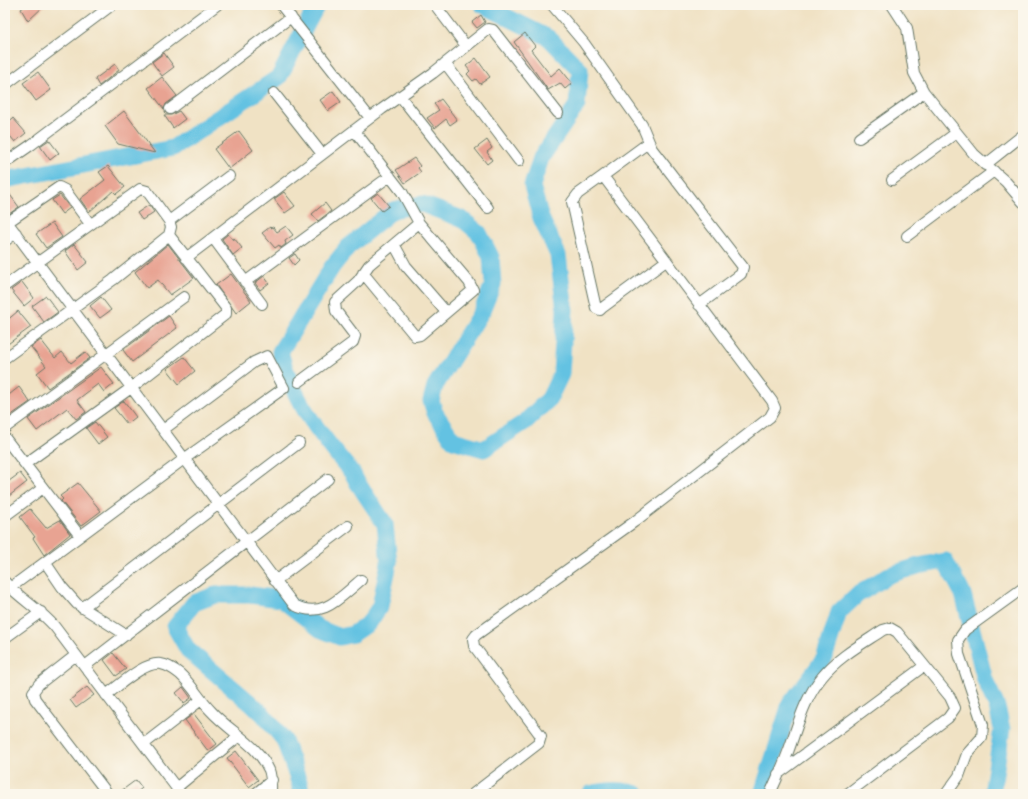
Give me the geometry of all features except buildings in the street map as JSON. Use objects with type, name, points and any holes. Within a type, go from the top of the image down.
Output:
[{"type":"street","points":[[5,85],[112,5]]},
{"type":"street","points":[[5,163],[32,145],[217,5]]},
{"type":"street","points":[[282,5],[370,118]]},
{"type":"street","points":[[435,5],[466,46]]},
{"type":"street","points":[[552,5],[584,44],[642,125],[646,132],[648,143],[743,267],[744,270],[736,279],[699,305]]},
{"type":"street","points":[[892,5],[907,28],[914,73],[924,92],[956,133],[986,165],[1022,198]]},
{"type":"street","points":[[170,109],[292,18]]},
{"type":"street","points":[[186,258],[488,29],[493,30],[558,113]]},
{"type":"street","points":[[445,63],[519,161]]},
{"type":"street","points":[[859,138],[924,92]]},
{"type":"street","points":[[274,93],[322,154]]},
{"type":"street","points":[[400,96],[488,208]]},
{"type":"street","points":[[354,130],[407,199],[419,223],[472,286],[471,292],[420,334],[415,336],[363,273]]},
{"type":"street","points":[[892,180],[956,133]]},
{"type":"street","points":[[986,165],[1023,135]]},
{"type":"street","points":[[648,143],[578,194],[572,202],[596,308],[600,310],[666,261]]},
{"type":"street","points":[[907,236],[994,171]]},
{"type":"street","points":[[170,220],[229,176]]},
{"type":"street","points":[[245,282],[390,176]]},
{"type":"street","points":[[473,794],[539,743],[541,736],[474,646],[473,639],[476,635],[634,522],[770,417],[775,408],[772,401],[603,176]]},
{"type":"street","points":[[90,224],[65,190],[59,187],[6,220],[294,605],[304,610],[313,611],[324,608],[361,580]]},
{"type":"street","points":[[5,286],[136,190],[143,188],[170,220],[171,227],[169,235],[73,309],[5,358]]},
{"type":"street","points":[[298,382],[355,339],[354,333],[336,311],[335,302],[358,281],[369,265],[419,223]]},
{"type":"street","points":[[5,241],[16,233]]},
{"type":"street","points":[[25,464],[131,388],[226,314],[226,308],[169,235]]},
{"type":"street","points":[[213,238],[262,304]]},
{"type":"street","points":[[394,244],[406,266],[446,312]]},
{"type":"street","points":[[5,428],[105,353],[184,297]]},
{"type":"street","points":[[163,430],[254,362],[267,356],[284,388],[184,459],[45,562],[8,585],[41,612],[76,654],[179,791],[239,736]]},
{"type":"street","points":[[5,438],[80,536]]},
{"type":"street","points":[[82,608],[299,442]]},
{"type":"street","points":[[85,666],[328,479]]},
{"type":"street","points":[[5,516],[43,488]]},
{"type":"street","points":[[275,581],[348,526]]},
{"type":"street","points":[[45,562],[62,587],[82,608],[126,635]]},
{"type":"street","points":[[946,794],[959,776],[967,754],[982,737],[983,732],[957,646],[958,640],[969,628],[1023,588]]},
{"type":"street","points":[[5,638],[41,612]]},
{"type":"street","points":[[770,794],[811,691],[840,659],[882,630],[890,628],[897,632],[953,702],[953,713],[847,794]]},
{"type":"street","points":[[76,654],[39,684],[32,692],[35,699],[108,794]]},
{"type":"street","points":[[106,695],[144,667],[160,664],[168,666],[180,674],[201,700],[262,760],[269,770],[272,780],[271,794]]},
{"type":"street","points":[[778,774],[924,666]]},
{"type":"street","points":[[144,744],[201,700]]},
{"type":"street","points":[[255,794],[272,780]]},
{"type":"waterway","points":[[5,180],[173,148],[279,77],[317,5]]},
{"type":"waterway","points":[[300,794],[300,785],[284,740],[262,713],[188,650],[175,627],[194,603],[215,595],[250,595],[281,599],[320,629],[340,637],[353,634],[369,623],[380,606],[389,563],[385,524],[353,474],[309,417],[292,387],[280,352],[332,267],[348,247],[393,210],[422,204],[462,219],[479,233],[491,257],[493,284],[482,311],[435,386],[431,401],[435,413],[453,440],[484,449],[525,422],[549,399],[561,374],[565,310],[558,255],[541,218],[532,186],[541,158],[577,105],[580,70],[549,38],[483,5]]},
{"type":"waterway","points":[[762,794],[790,704],[824,659],[839,612],[857,595],[889,575],[918,566],[945,561],[963,594],[985,680],[997,707],[1002,729],[992,794]]},
{"type":"waterway","points":[[590,794],[614,791],[625,791],[637,794]]}]
